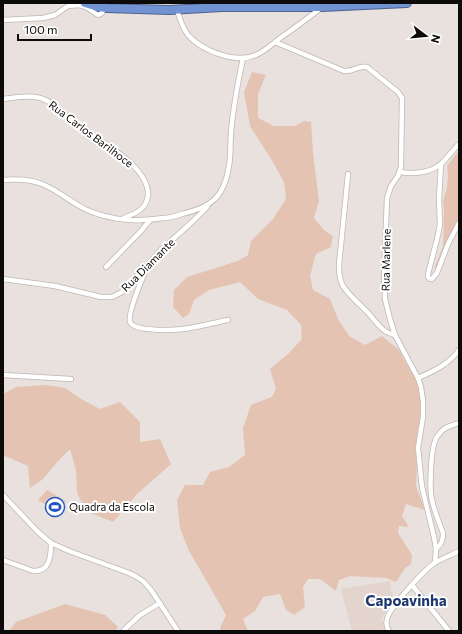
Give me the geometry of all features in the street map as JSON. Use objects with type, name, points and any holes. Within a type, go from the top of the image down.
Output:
[{"type":"highway","points":[[85,3],[104,8],[177,10],[222,7],[322,7],[407,3]]},
{"type":"street","points":[[3,20],[44,18],[54,15],[68,6],[79,5],[86,7],[98,15],[102,13],[104,8]]},
{"type":"street","points":[[177,10],[184,29],[204,48],[220,55],[243,58],[254,56],[265,50],[322,7]]},
{"type":"street","name":"Rua Marlene","points":[[275,42],[344,71],[350,71],[362,66],[367,67],[398,92],[402,98],[402,162],[400,172],[391,186],[388,198],[384,277],[385,299],[395,335],[418,378],[421,387],[423,417],[418,448],[423,496],[436,549],[435,563]]},
{"type":"street","name":"Rua Diamante","points":[[3,279],[55,286],[107,298],[122,292],[161,250],[218,196],[223,187],[229,165],[231,132],[237,87],[243,58]]},
{"type":"street","name":"Rua Carlos Barilhoce","points":[[3,99],[34,96],[46,100],[83,129],[114,149],[134,166],[145,182],[148,193],[147,199],[145,204],[136,213],[121,219]]},
{"type":"street","points":[[400,172],[414,173],[434,168],[441,164],[459,144]]},
{"type":"street","points":[[441,164],[439,199],[440,224],[429,268],[428,277],[430,279],[432,279],[437,273],[448,244],[459,223]]},
{"type":"street","points":[[348,174],[339,275],[343,286],[382,329],[395,335]]},
{"type":"street","points":[[3,180],[19,179],[41,183],[88,210],[99,214],[134,221],[167,218],[203,208],[211,203]]},
{"type":"street","points":[[106,267],[150,220]]},
{"type":"street","points":[[149,263],[133,302],[130,316],[131,324],[142,328],[160,330],[183,329],[228,320]]},
{"type":"street","points":[[418,378],[440,368],[459,350]]},
{"type":"street","points":[[3,375],[71,379]]},
{"type":"street","points":[[436,549],[443,538],[443,533],[431,500],[430,492],[433,449],[435,440],[440,432],[449,426],[459,423]]},
{"type":"street","points":[[3,496],[38,532],[51,543],[137,577],[151,590],[178,631]]},
{"type":"street","points":[[3,560],[33,571],[42,570],[49,561],[51,555],[51,543]]},
{"type":"street","points":[[389,631],[386,619],[390,611],[412,585],[435,563],[459,551]]},
{"type":"street","points":[[412,585],[449,631]]},
{"type":"street","points":[[124,630],[140,615],[160,603]]},
{"type":"shaded area","points":[[252,72],[266,75],[258,94],[258,118],[274,126],[295,126],[304,121],[311,122],[319,201],[314,218],[324,230],[333,236],[331,247],[316,254],[310,276],[313,290],[330,299],[338,319],[349,336],[365,345],[382,336],[399,350],[417,380],[422,405],[415,450],[417,466],[416,486],[425,510],[406,504],[402,516],[409,527],[399,526],[398,533],[412,555],[411,564],[405,568],[396,582],[386,578],[350,576],[339,580],[336,591],[320,579],[308,579],[303,587],[305,607],[294,615],[286,610],[280,594],[263,597],[255,611],[243,619],[248,631],[222,631],[220,628],[226,615],[188,549],[180,528],[177,500],[185,485],[203,485],[210,472],[229,467],[245,455],[243,428],[251,405],[272,397],[276,389],[270,369],[289,353],[302,339],[301,325],[287,310],[258,299],[240,282],[209,290],[194,300],[189,314],[183,318],[173,307],[174,290],[187,277],[238,261],[248,255],[251,241],[273,219],[286,199],[284,182],[250,126],[244,92]]},
{"type":"shaded area","points":[[459,150],[459,217],[436,269],[435,266],[443,247],[443,200],[447,188],[447,166]]},
{"type":"shaded area","points":[[46,385],[65,388],[81,399],[100,409],[120,402],[140,422],[140,442],[160,439],[171,464],[137,494],[113,522],[86,511],[77,493],[76,470],[70,449],[43,479],[30,488],[28,466],[3,455],[3,394],[16,387]]},
{"type":"shaded area","name":"Quadra da Escola","points":[[47,490],[66,501],[57,512],[38,500]]},
{"type":"shaded area","points":[[390,581],[393,601],[381,619],[387,631],[352,631],[341,589]]},
{"type":"shaded area","points":[[65,604],[105,615],[118,627],[115,631],[9,631],[16,622]]},
{"type":"place","name":"Quadra da Escola","points":[[55,507]]},
{"type":"district","name":"Capoavinha","points":[[406,601]]}]
